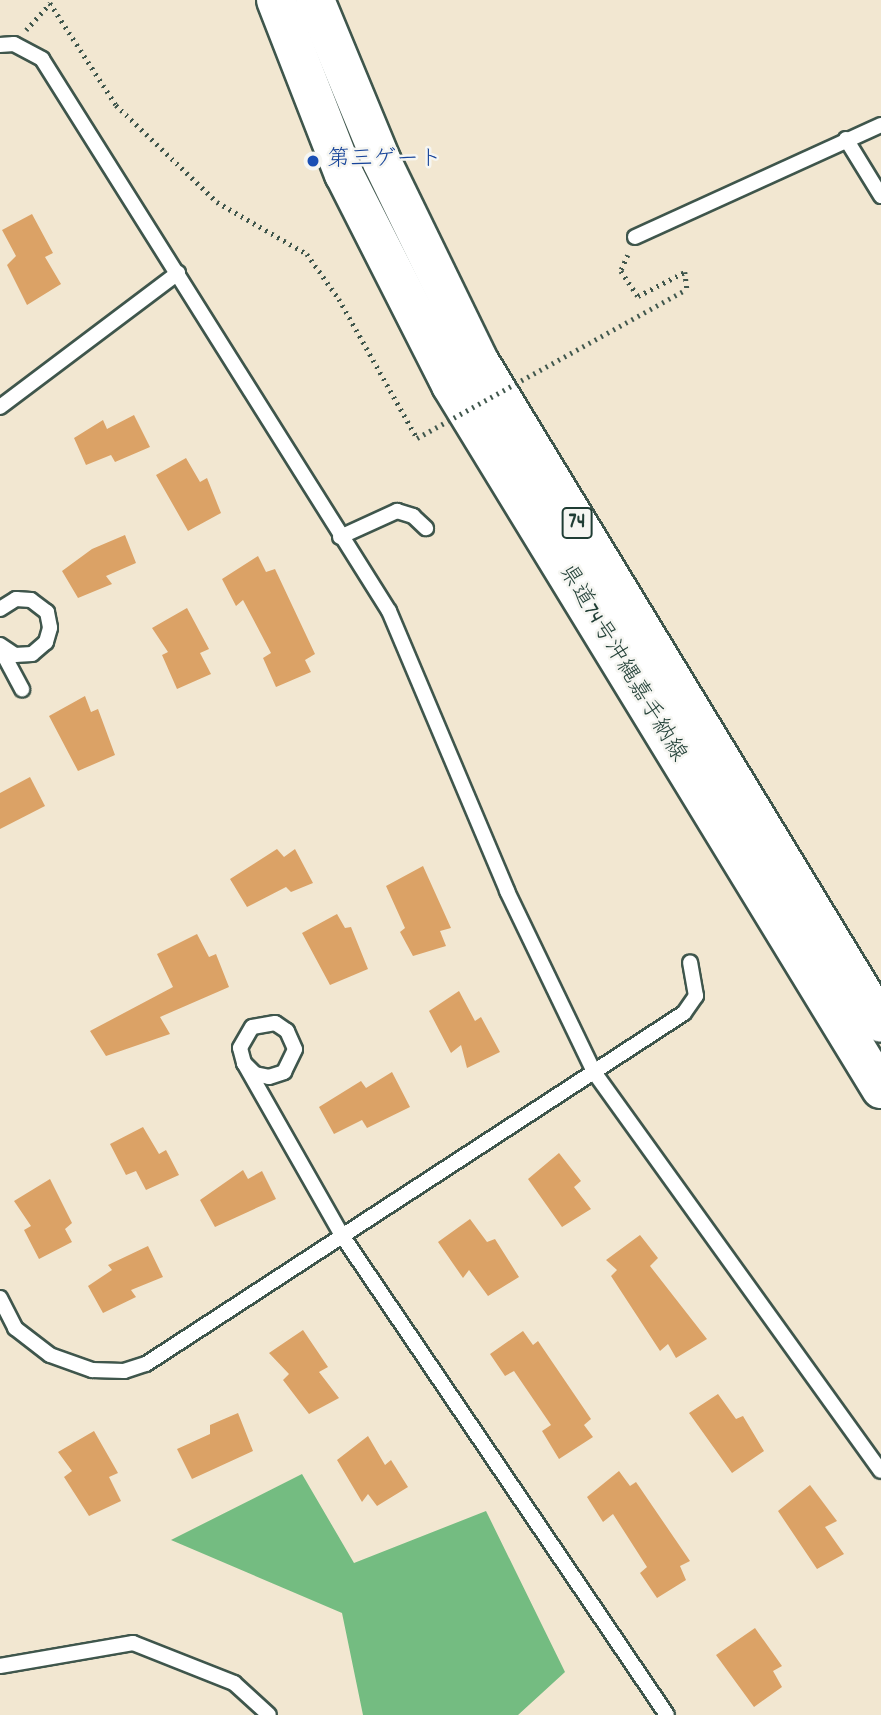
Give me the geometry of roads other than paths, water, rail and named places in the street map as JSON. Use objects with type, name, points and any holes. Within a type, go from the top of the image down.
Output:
[{"type":"main road","name":"県道74号沖縄嘉手納線","points":[[276,0],[344,174],[451,385],[881,1089]]},
{"type":"main road","name":"県道74号沖縄嘉手納線","points":[[315,0],[383,162],[478,361],[881,1023]]},
{"type":"lane","points":[[7,44],[43,59],[340,537],[389,611],[507,891],[594,1072],[881,1471]]},
{"type":"lane","points":[[635,237],[881,125]]},
{"type":"lane","points":[[846,139],[881,196]]},
{"type":"lane","points":[[0,408],[178,273]]},
{"type":"lane","points":[[340,537],[397,511],[414,516],[426,528]]},
{"type":"lane","points":[[0,609],[16,599],[31,600],[47,612],[50,628],[46,642],[32,654],[15,655],[0,647]]},
{"type":"lane","points":[[0,647],[22,689]]},
{"type":"lane","points":[[0,1298],[15,1328],[50,1355],[92,1370],[124,1371],[169,1351],[684,1013],[696,996],[691,963]]},
{"type":"lane","points":[[244,1063],[343,1237],[667,1715]]},
{"type":"lane","points":[[0,1666],[133,1643],[234,1683],[269,1715]]},
{"type":"place","name":"第三ゲート","points":[[313,161]]}]
